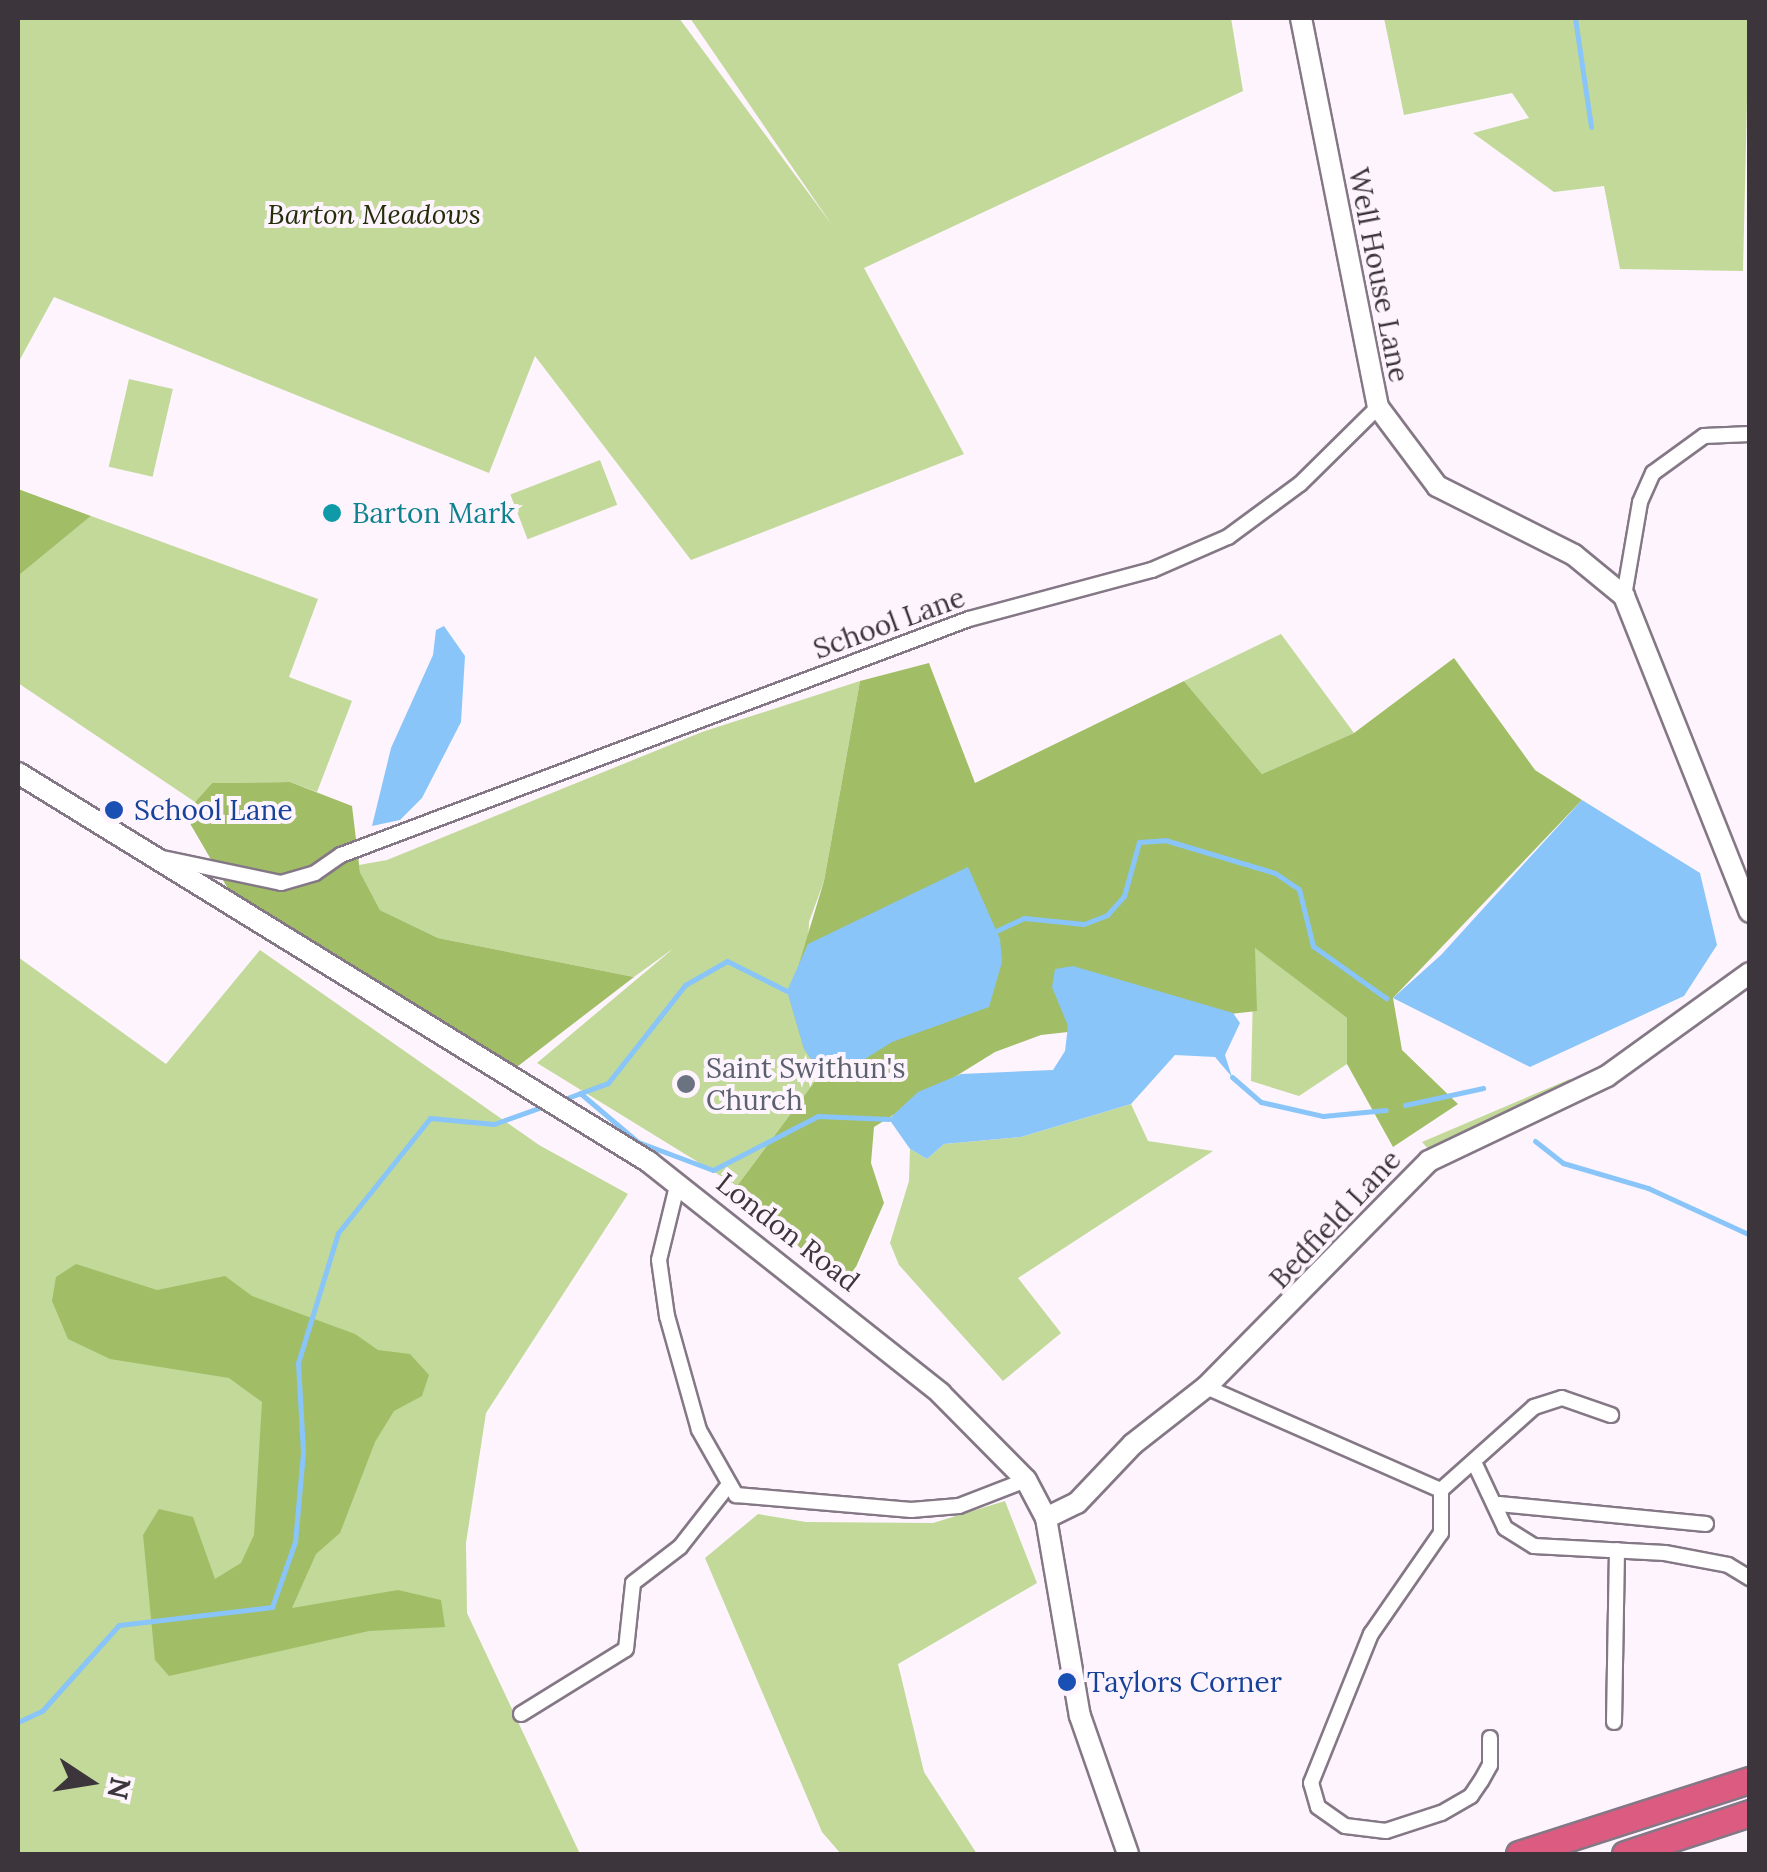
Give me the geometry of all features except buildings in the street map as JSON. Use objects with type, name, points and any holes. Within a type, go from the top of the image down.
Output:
[{"type":"highway","points":[[1520,1854],[1750,1780]]},
{"type":"highway","points":[[1625,1854],[1750,1813]]},
{"type":"street","name":"Well House Lane","points":[[1301,18],[1378,407],[1437,486],[1574,554],[1624,596]]},
{"type":"street","name":"School Lane","points":[[157,858],[281,883],[968,619],[1152,570],[1228,537],[1300,484],[1378,407]]},
{"type":"street","points":[[1750,434],[1686,444],[1652,476],[1640,502],[1624,596],[1750,912]]},
{"type":"street","name":"London Road","points":[[18,773],[678,1182],[870,1331],[1026,1480],[1046,1518],[1080,1716],[1128,1854]]},
{"type":"street","name":"Bedfield Lane","points":[[1046,1518],[1077,1503],[1134,1444],[1206,1387],[1429,1161],[1607,1076],[1750,973]]},
{"type":"street","points":[[678,1182],[659,1260],[668,1316],[699,1430],[727,1486],[747,1501],[911,1510],[959,1506],[1026,1480]]},
{"type":"street","points":[[1206,1387],[1442,1490]]},
{"type":"street","points":[[1490,1738],[1481,1781],[1471,1796],[1442,1814],[1386,1830],[1345,1826],[1318,1807],[1311,1783],[1372,1634],[1441,1533],[1442,1490],[1534,1407],[1562,1398],[1611,1415]]},
{"type":"street","points":[[1474,1462],[1499,1504],[1505,1528],[1534,1546],[1617,1550],[1728,1564],[1750,1578]]},
{"type":"street","points":[[521,1714],[626,1649],[633,1584],[680,1547],[727,1486]]},
{"type":"street","points":[[1499,1504],[1706,1524]]},
{"type":"street","points":[[1614,1722],[1617,1550]]},
{"type":"green space","name":"Barton Meadows","points":[[18,18],[679,18],[832,225],[690,18],[1231,18],[1243,91],[864,268],[964,454],[691,560],[535,356],[489,473],[54,297],[18,363]]},
{"type":"green space","points":[[1384,18],[1749,18],[1743,271],[1620,269],[1604,186],[1554,192],[1473,133],[1529,118],[1512,93],[1404,115]]},
{"type":"green space","points":[[129,379],[173,389],[153,477],[109,467]]},
{"type":"green space","points":[[600,460],[617,505],[528,539],[510,494]]},
{"type":"green space","points":[[18,489],[91,516],[18,576]]},
{"type":"green space","points":[[91,516],[318,599],[289,677],[352,701],[317,792],[290,782],[212,783],[195,802],[18,683],[18,576]]},
{"type":"green space","points":[[1281,634],[1354,733],[1262,774],[1184,681]]},
{"type":"green space","points":[[1454,658],[1535,770],[1582,800],[1393,998],[1402,1050],[1458,1104],[1393,1147],[1347,1064],[1347,1018],[1255,948],[1257,1011],[1041,1035],[995,1052],[874,1127],[871,1163],[884,1203],[845,1292],[737,1186],[821,1073],[804,1049],[789,997],[824,881],[860,681],[929,663],[975,783],[1184,681],[1262,774],[1354,733]]},
{"type":"green space","points":[[860,681],[824,881],[809,922],[804,1049],[821,1073],[737,1186],[537,1063],[674,948],[634,977],[438,938],[380,910],[360,872],[359,865],[387,860],[702,732]]},
{"type":"green space","points":[[290,782],[352,806],[360,872],[380,910],[438,938],[634,977],[509,1073],[238,906],[188,820],[195,802],[212,783]]},
{"type":"green space","points":[[1254,947],[1347,1018],[1347,1064],[1299,1096],[1251,1081]]},
{"type":"green space","points":[[260,950],[539,1145],[628,1194],[486,1413],[466,1543],[467,1613],[580,1854],[18,1854],[18,957],[166,1064]]},
{"type":"green space","points":[[1570,1079],[1575,1081],[1430,1151],[1422,1142]]},
{"type":"green space","points":[[1131,1104],[1148,1141],[1213,1151],[1018,1278],[1061,1333],[1003,1381],[899,1265],[890,1243],[909,1181],[910,1149],[927,1159],[944,1144],[1021,1137]]},
{"type":"green space","points":[[76,1264],[157,1290],[225,1276],[252,1296],[355,1334],[378,1350],[410,1354],[429,1375],[422,1396],[394,1411],[375,1442],[340,1533],[316,1554],[292,1608],[398,1590],[441,1600],[445,1627],[369,1631],[169,1676],[155,1660],[143,1535],[159,1509],[193,1517],[215,1579],[241,1563],[254,1535],[262,1402],[229,1378],[110,1359],[68,1339],[52,1301],[56,1277]]},
{"type":"green space","points":[[1005,1501],[1037,1583],[898,1664],[924,1772],[977,1854],[841,1854],[822,1832],[705,1558],[758,1514],[806,1522],[933,1523]]},
{"type":"water","points":[[444,626],[465,656],[461,722],[422,798],[400,820],[372,826],[391,748],[433,655],[436,630]]},
{"type":"water","points":[[1582,800],[1700,873],[1717,945],[1684,996],[1530,1067],[1393,998],[1441,955]]},
{"type":"water","points":[[968,867],[1000,939],[1002,962],[989,1007],[892,1042],[849,1069],[821,1073],[804,1049],[787,991],[808,944]]},
{"type":"water","points":[[1073,966],[1233,1013],[1240,1023],[1225,1055],[1232,1077],[1215,1057],[1175,1055],[1131,1104],[1021,1137],[944,1144],[927,1159],[910,1149],[889,1119],[918,1092],[961,1074],[1053,1070],[1065,1051],[1068,1026],[1052,987],[1055,969]]},
{"type":"waterway","points":[[1575,18],[1591,127]]},
{"type":"waterway","points":[[996,931],[1024,918],[1084,924],[1107,915],[1124,896],[1139,842],[1165,840],[1275,873],[1299,889],[1313,946],[1386,998]]},
{"type":"waterway","points":[[559,1101],[608,1083],[685,985],[727,961],[787,991]]},
{"type":"waterway","points":[[1232,1077],[1261,1102],[1323,1116],[1386,1110]]},
{"type":"waterway","points":[[1405,1105],[1483,1088]]},
{"type":"waterway","points":[[580,1093],[638,1142],[713,1170],[818,1116],[889,1119]]},
{"type":"waterway","points":[[18,1722],[42,1711],[119,1625],[272,1607],[295,1542],[303,1452],[298,1363],[338,1233],[430,1118],[494,1124],[544,1106]]},
{"type":"waterway","points":[[1535,1141],[1563,1163],[1648,1188],[1750,1235]]},
{"type":"place","name":"Barton Mark","points":[[332,513]]},
{"type":"place","name":"School Lane","points":[[114,810]]},
{"type":"place","name":"Saint Swithun's Church","points":[[686,1084]]},
{"type":"place","name":"Taylors Corner","points":[[1067,1682]]}]
